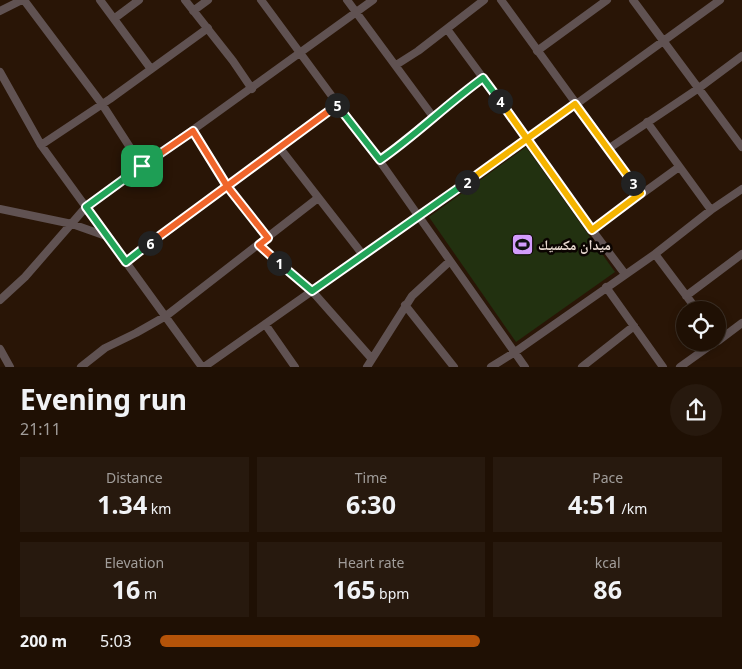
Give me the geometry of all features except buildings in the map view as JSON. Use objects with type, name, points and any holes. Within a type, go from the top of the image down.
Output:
[{"type":"street","points":[[0,11],[23,0],[102,104],[142,166]]},
{"type":"street","points":[[100,0],[151,69]]},
{"type":"street","points":[[115,18],[139,0]]},
{"type":"street","points":[[185,0],[208,28],[252,89]]},
{"type":"street","points":[[193,11],[208,0]]},
{"type":"street","points":[[261,0],[380,160],[525,366]]},
{"type":"street","points":[[347,0],[434,118]]},
{"type":"street","points":[[0,300],[25,277],[86,207],[373,0]]},
{"type":"street","points":[[396,65],[484,0]]},
{"type":"street","points":[[501,0],[641,193]]},
{"type":"street","points":[[537,51],[607,0]]},
{"type":"street","points":[[633,0],[742,147]]},
{"type":"street","points":[[0,72],[41,145],[203,366],[363,256],[720,0]]},
{"type":"street","points":[[41,145],[208,28]]},
{"type":"street","points":[[447,28],[592,230],[626,274]]},
{"type":"street","points":[[608,149],[699,88],[742,56]]},
{"type":"street","points":[[380,160],[407,141],[460,95],[483,78]]},
{"type":"street","points":[[126,262],[338,104]]},
{"type":"street","points":[[647,122],[711,210]]},
{"type":"street","points":[[193,131],[227,186],[268,238]]},
{"type":"street","points":[[278,147],[363,256]]},
{"type":"street","points":[[592,230],[679,166]]},
{"type":"street","points":[[491,366],[515,352],[655,254],[711,210],[742,189]]},
{"type":"street","points":[[82,366],[105,348],[166,316],[318,198]]},
{"type":"street","points":[[0,209],[72,224],[106,236]]},
{"type":"street","points":[[259,245],[312,291],[372,358]]},
{"type":"street","points":[[655,254],[690,301]]},
{"type":"street","points":[[686,296],[741,256]]},
{"type":"street","points":[[366,366],[412,296],[450,261]]},
{"type":"street","points":[[606,287],[663,366]]},
{"type":"street","points":[[405,305],[454,366]]},
{"type":"street","points":[[726,334],[742,323]]},
{"type":"street","points":[[265,324],[295,366]]},
{"type":"street","points":[[582,366],[634,326]]},
{"type":"street","points":[[0,349],[10,366]]},
{"type":"street","points":[[680,366],[701,351]]},
{"type":"green space","name":"ميدان مكسيك","points":[[526,147],[615,272],[516,342],[429,217]]},
{"type":"place","name":"ميدان مكسيك","points":[[522,245]]},
{"type":"route","points":[[142,166],[86,207],[126,262],[227,186],[278,147],[338,104],[380,160],[407,141],[467,89],[483,78],[528,139],[592,230],[641,193],[575,104],[528,139],[312,291],[259,245],[268,238],[227,186],[193,131],[142,166]]}]
